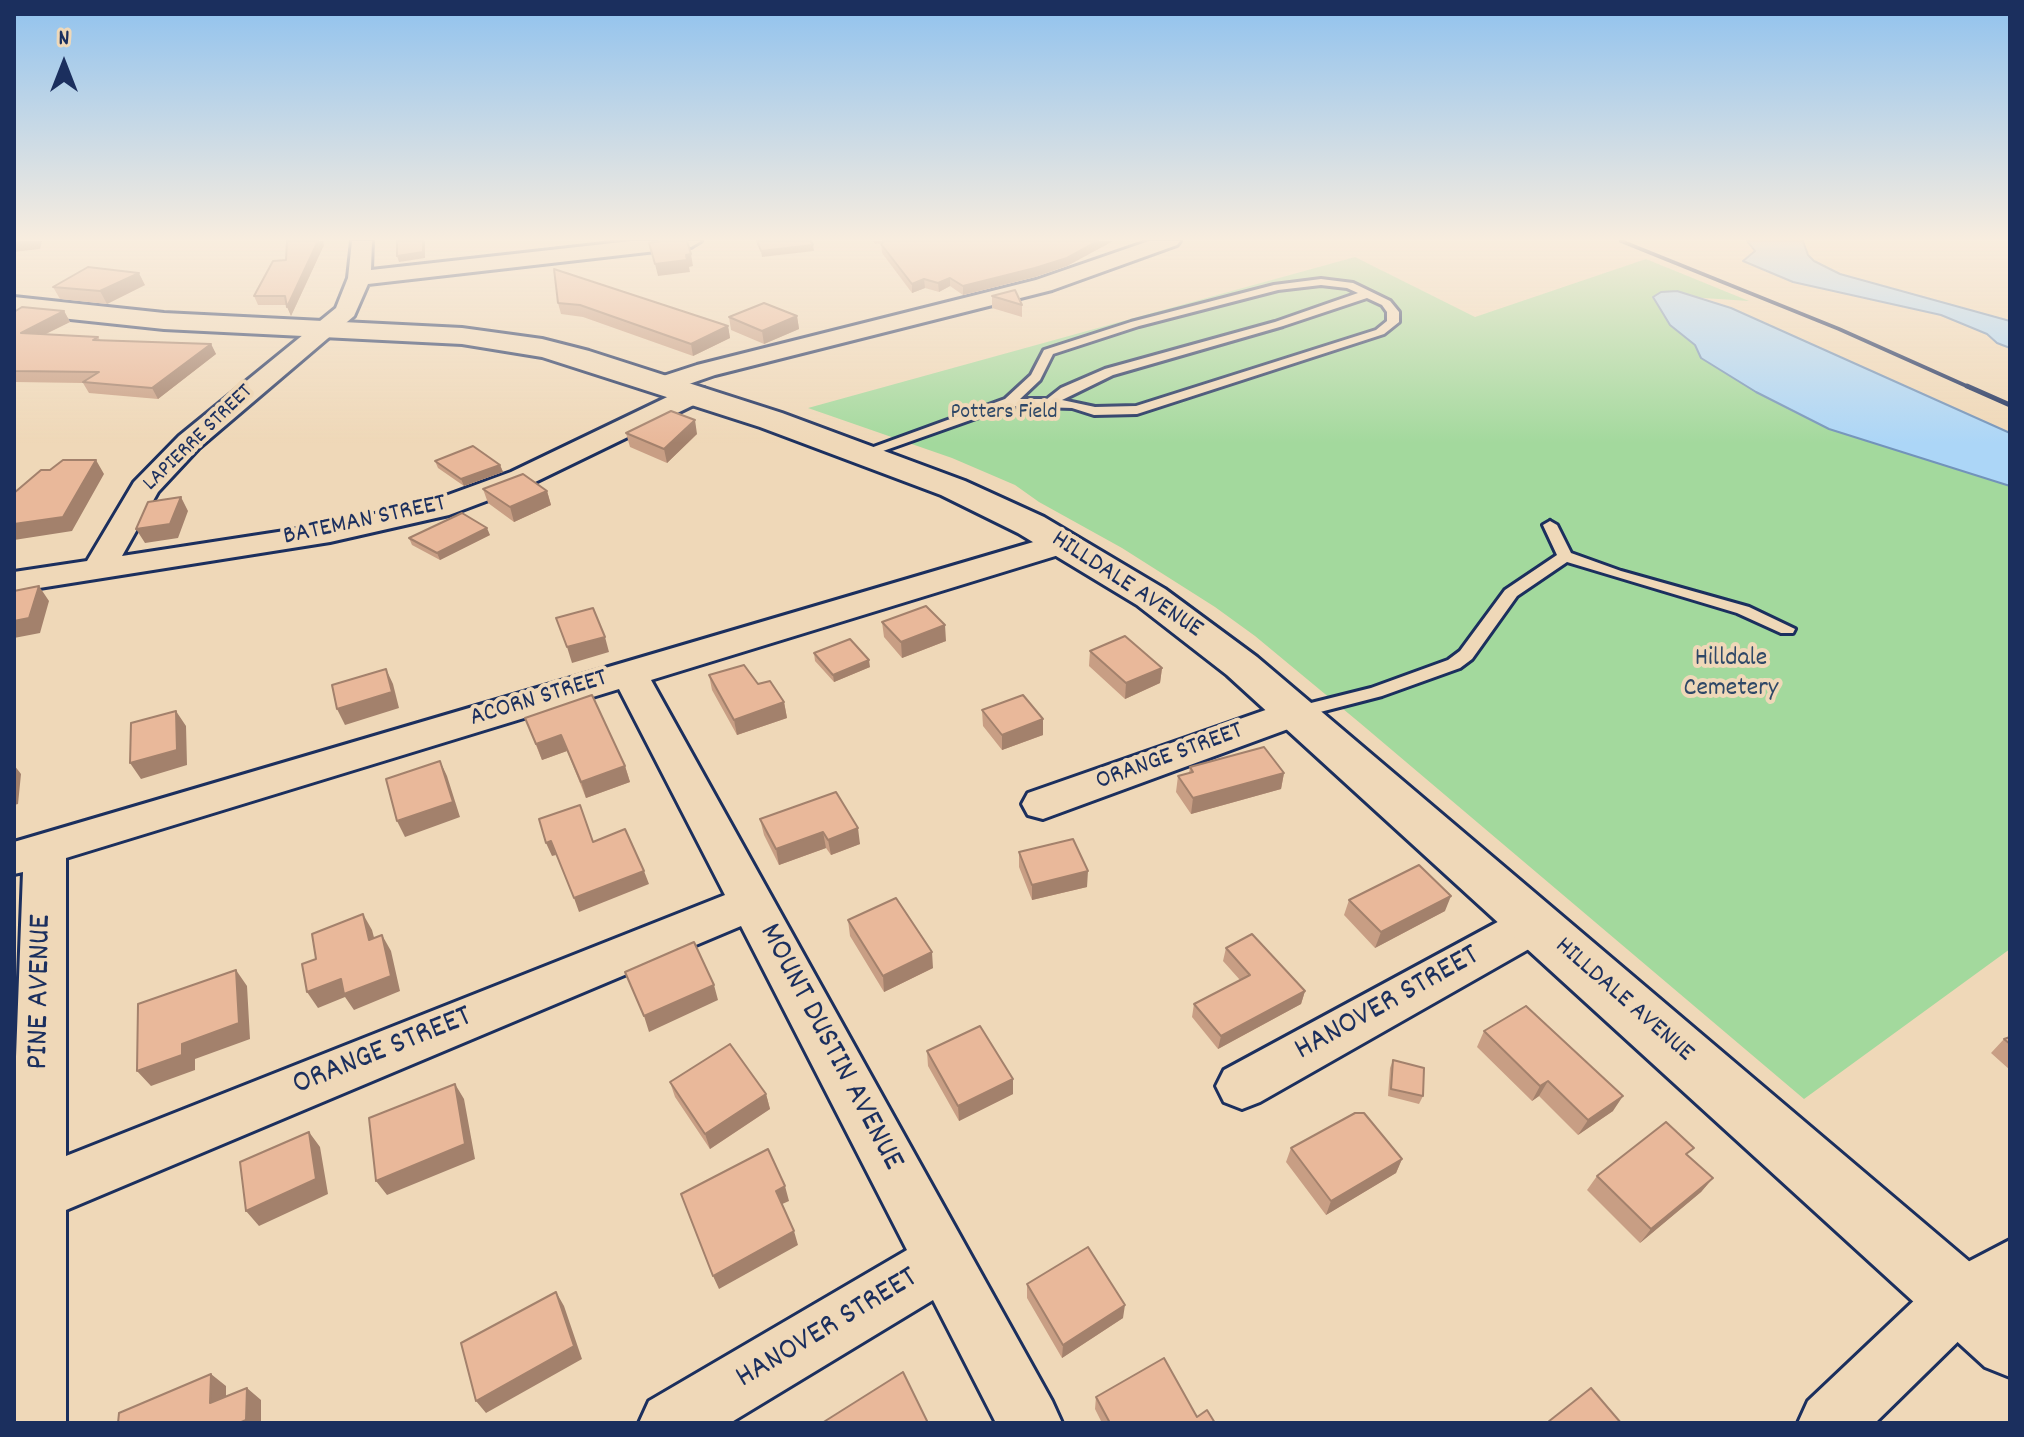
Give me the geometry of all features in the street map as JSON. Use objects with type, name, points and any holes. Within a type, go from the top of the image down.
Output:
[{"type":"main road","name":"HILLDALE AVENUE","points":[[43,308],[164,321],[424,333],[507,341],[579,357],[681,389],[864,453],[992,505],[1064,543],[1199,631],[1297,712],[1534,924],[1985,1283],[2010,1342]]},
{"type":"street","name":"LAPIERRE STREET","points":[[98,569],[145,488],[189,442],[347,308]]},
{"type":"street","name":"BATEMAN STREET","points":[[14,582],[330,533],[438,509],[521,478],[681,389],[706,370],[952,308]]},
{"type":"street","name":"ACORN STREET","points":[[29,854],[1064,543]]},
{"type":"street","name":"MOUNT DUSTIN AVENUE","points":[[629,673],[1030,1423]]},
{"type":"street","name":"ORANGE STREET","points":[[1043,804],[1297,712]]},
{"type":"street","name":"PINE AVENUE","points":[[29,854],[26,1199],[34,1423]]},
{"type":"street","name":"ORANGE STREET","points":[[26,1199],[751,903]]},
{"type":"street","name":"HANOVER STREET","points":[[1242,1086],[1534,924]]},
{"type":"street","name":"HANOVER STREET","points":[[671,1423],[943,1261]]},
{"type":"street","points":[[1830,1423],[1985,1283]]},
{"type":"lane","points":[[1009,402],[1036,377],[1048,352],[1067,344],[1200,308]]},
{"type":"lane","points":[[1049,404],[1065,391],[1109,372],[1326,308]]},
{"type":"lane","points":[[864,453],[1009,402],[1073,404],[1094,411],[1137,410],[1380,332],[1393,322],[1390,308]]},
{"type":"lane","points":[[1550,525],[1565,556],[1616,574],[1705,598],[1787,629]]},
{"type":"lane","points":[[1297,712],[1376,692],[1454,664],[1466,655],[1511,593],[1565,556]]},
{"type":"green space","name":"Hilldale Cemetery","points":[[1170,308],[1457,308],[1475,317],[1501,308],[1696,308],[2010,467],[2010,949],[1804,1099],[1360,723],[1215,607],[1015,485],[952,458],[808,408]]},
{"type":"water","points":[[1660,308],[1731,308],[2010,433],[2010,486],[1829,429],[1756,392],[1701,358],[1695,345],[1670,325]]},
{"type":"water","points":[[1910,308],[1963,308],[2010,321],[2010,348],[1997,343],[1987,334],[1941,315]]},
{"type":"building","points":[[20,308],[64,311],[21,333],[98,337],[93,340],[211,344],[152,388],[83,382],[99,372],[14,371],[14,312]]},
{"type":"building","points":[[589,308],[673,308],[728,326],[691,344]]},
{"type":"building","points":[[751,308],[777,308],[797,316],[762,331],[729,317]]},
{"type":"building","points":[[671,411],[695,420],[664,449],[626,433]]},
{"type":"building","points":[[473,446],[500,465],[461,479],[435,461]]},
{"type":"building","points":[[63,460],[96,460],[63,517],[14,524],[14,493],[41,470],[50,470]]},
{"type":"building","points":[[523,474],[547,491],[510,507],[483,489]]},
{"type":"building","points":[[181,497],[170,524],[136,529],[148,502]]},
{"type":"building","points":[[462,513],[487,528],[437,553],[409,538]]},
{"type":"building","points":[[39,586],[29,618],[14,621],[14,591]]},
{"type":"building","points":[[926,606],[945,625],[901,642],[882,622]]},
{"type":"building","points":[[593,608],[605,637],[567,647],[556,618]]},
{"type":"building","points":[[1125,636],[1162,668],[1126,683],[1090,651]]},
{"type":"building","points":[[850,639],[869,660],[833,675],[814,653]]},
{"type":"building","points":[[744,665],[758,684],[770,681],[784,702],[734,720],[709,675]]},
{"type":"building","points":[[386,669],[392,692],[337,709],[332,685]]},
{"type":"building","points":[[592,695],[625,766],[581,782],[561,735],[536,744],[525,718]]},
{"type":"building","points":[[1023,695],[1043,719],[1002,735],[982,710]]},
{"type":"building","points":[[176,711],[177,750],[130,763],[131,723]]},
{"type":"building","points":[[1264,747],[1284,773],[1193,798],[1178,776],[1193,772],[1190,767]]},
{"type":"building","points":[[440,761],[453,802],[397,821],[386,779]]},
{"type":"building","points":[[836,792],[858,828],[828,840],[823,832],[776,849],[760,819]]},
{"type":"building","points":[[580,805],[593,842],[625,829],[644,871],[574,898],[551,841],[546,843],[539,819]]},
{"type":"building","points":[[1073,839],[1088,871],[1032,885],[1019,852]]},
{"type":"building","points":[[1419,865],[1451,896],[1381,932],[1349,900]]},
{"type":"building","points":[[896,898],[932,952],[883,976],[848,920]]},
{"type":"building","points":[[363,914],[369,940],[382,935],[391,976],[344,994],[341,979],[307,992],[302,964],[316,959],[312,934]]},
{"type":"building","points":[[1252,934],[1305,991],[1221,1036],[1194,1004],[1250,975],[1226,948]]},
{"type":"building","points":[[694,942],[714,985],[644,1016],[625,972]]},
{"type":"building","points":[[236,970],[239,1023],[182,1044],[182,1055],[137,1071],[138,1004]]},
{"type":"building","points":[[1526,1006],[1623,1096],[1588,1120],[1548,1081],[1540,1086],[1484,1031]]},
{"type":"building","points":[[980,1026],[1013,1079],[958,1106],[927,1051]]},
{"type":"building","points":[[730,1044],[766,1094],[705,1134],[670,1082]]},
{"type":"building","points":[[1393,1060],[1424,1068],[1423,1096],[1391,1089]]},
{"type":"building","points":[[455,1084],[465,1144],[376,1181],[369,1118]]},
{"type":"building","points":[[1355,1113],[1364,1113],[1402,1159],[1331,1201],[1291,1148]]},
{"type":"building","points":[[1666,1122],[1694,1148],[1686,1154],[1713,1178],[1651,1229],[1597,1176]]},
{"type":"building","points":[[309,1132],[316,1179],[246,1211],[240,1162]]},
{"type":"building","points":[[768,1149],[785,1186],[776,1191],[794,1231],[713,1276],[681,1194]]},
{"type":"building","points":[[1088,1247],[1125,1305],[1063,1345],[1027,1284]]},
{"type":"building","points":[[556,1292],[574,1346],[476,1401],[461,1343]]},
{"type":"building","points":[[1164,1358],[1197,1417],[1207,1410],[1215,1423],[1110,1423],[1096,1397]]},
{"type":"building","points":[[903,1372],[928,1423],[822,1423]]},
{"type":"building","points":[[211,1374],[210,1403],[247,1388],[246,1420],[239,1423],[118,1423],[119,1413]]},
{"type":"building","points":[[1591,1388],[1621,1423],[1548,1422]]},
{"type":"railway","points":[[1787,308],[1971,388]]},
{"type":"railway","points":[[1967,386],[2010,405]]},
{"type":"park label","name":"Potters Field","points":[[1004,414]]}]
